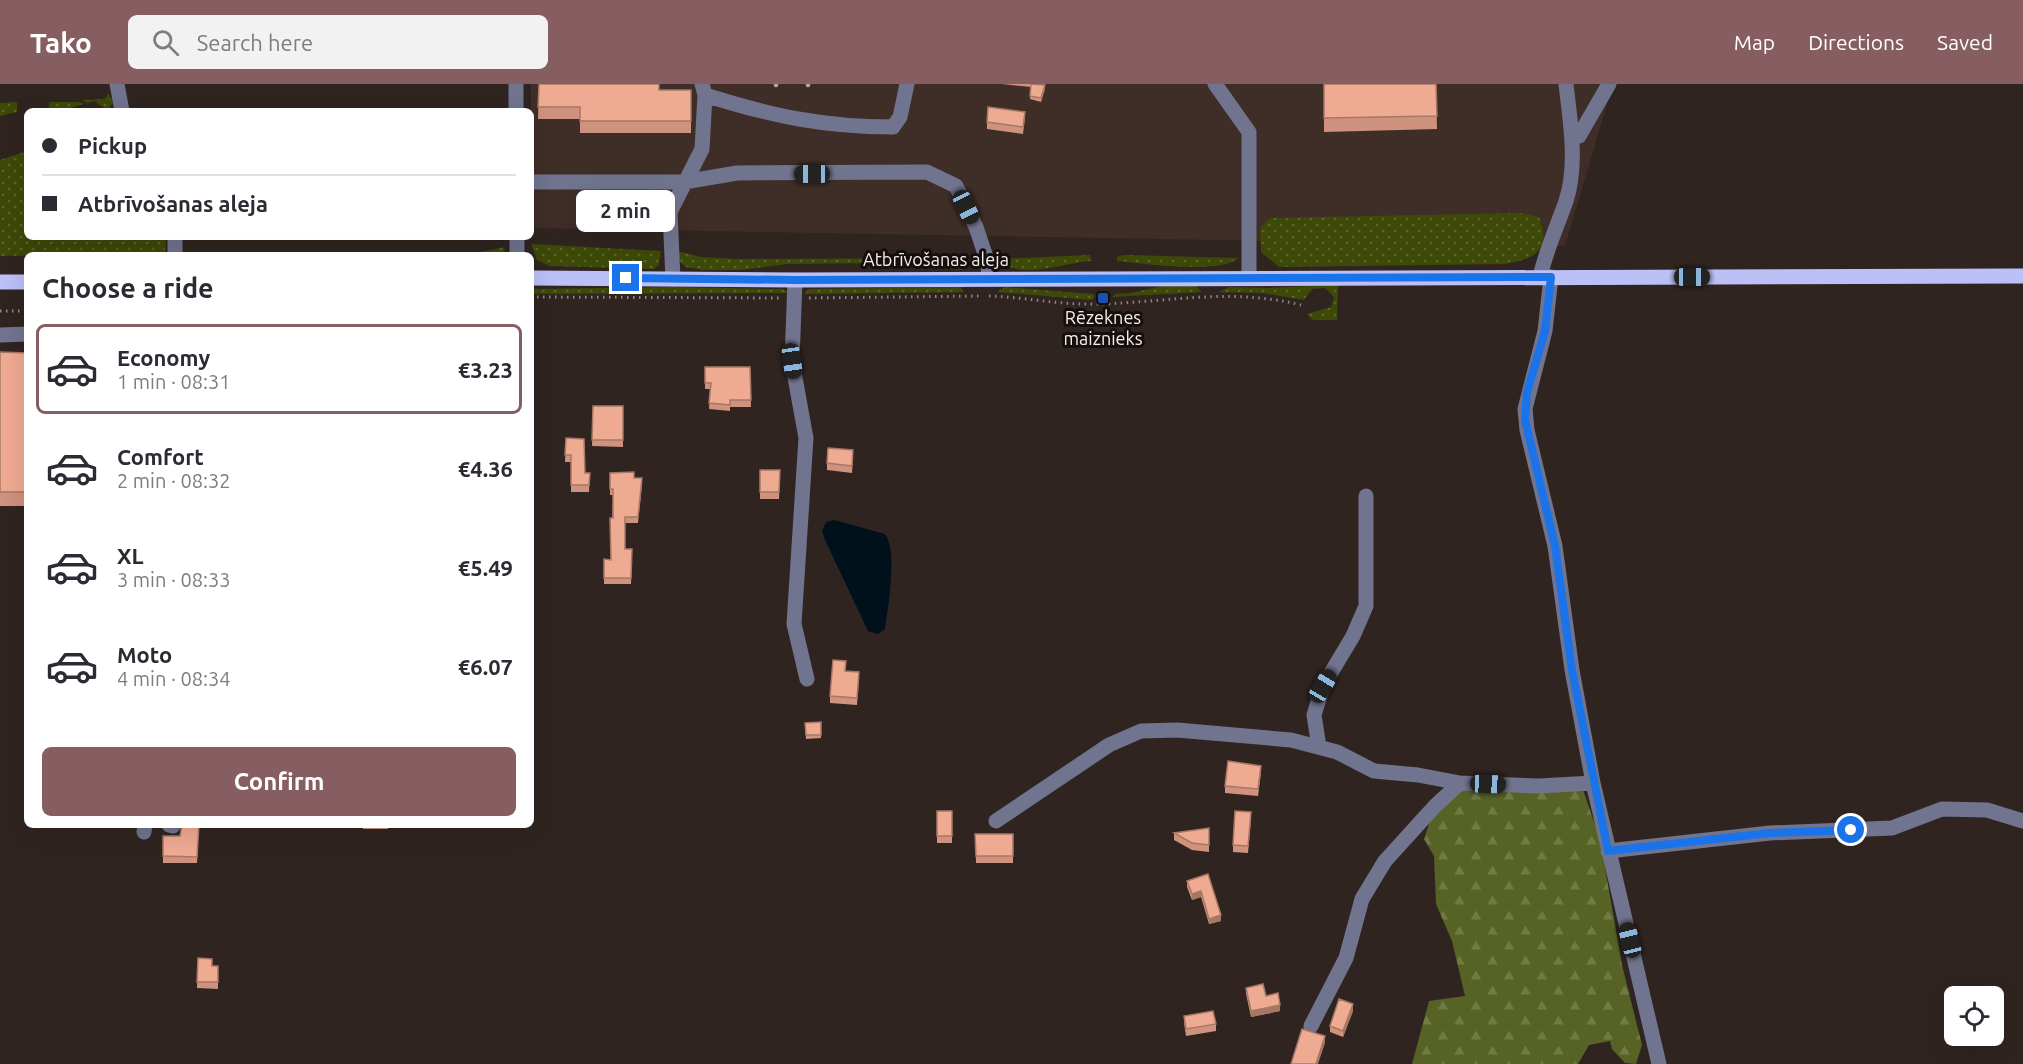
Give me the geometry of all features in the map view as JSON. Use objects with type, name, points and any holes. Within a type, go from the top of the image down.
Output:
[{"type":"main road","name":"Atbrīvošanas aleja","points":[[534,278],[795,280],[2023,276]]},
{"type":"main road","points":[[0,282],[24,282]]},
{"type":"street","points":[[117,84],[121,108]]},
{"type":"street","points":[[516,84],[516,108]]},
{"type":"street","points":[[673,279],[670,212],[702,149],[703,89],[762,113],[816,124],[893,127],[900,117],[907,84]]},
{"type":"street","points":[[1215,84],[1249,132],[1249,277]]},
{"type":"street","points":[[1566,84],[1572,136],[1566,200],[1550,238],[1546,277],[1545,331],[1527,392],[1525,420],[1555,546],[1572,670],[1593,783],[1659,1064]]},
{"type":"street","points":[[1572,136],[1579,136],[1609,84]]},
{"type":"street","points":[[534,182],[684,182],[737,173],[927,172],[956,186],[976,227],[988,263],[989,279]]},
{"type":"street","points":[[795,280],[792,361],[806,438],[794,624],[807,679]]},
{"type":"street","points":[[0,334],[24,334]]},
{"type":"street","points":[[1319,747],[1314,715],[1323,686],[1353,636],[1366,606],[1366,496]]},
{"type":"street","points":[[996,821],[1109,745],[1141,731],[1177,730],[1292,740],[1337,752],[1374,771],[1418,775],[1460,783],[1539,786],[1593,783]]},
{"type":"street","points":[[1311,1026],[1346,958],[1362,899],[1385,861],[1435,806],[1460,783]]},
{"type":"street","points":[[1608,851],[1770,833],[1892,828],[1942,809],[1987,810],[2023,821]]},
{"type":"path","points":[[534,297],[987,296],[1092,304],[1173,297],[1245,296],[1268,297],[1301,305]]},
{"type":"path","points":[[0,311],[24,311]]},
{"type":"shaded area","points":[[531,84],[1613,84],[1565,246],[534,228],[534,108],[531,108]]},
{"type":"green space","points":[[108,93],[113,103],[109,108],[104,108],[94,101],[87,103],[82,100],[105,99]]},
{"type":"green space","points":[[17,102],[17,112],[0,116],[0,103]]},
{"type":"green space","points":[[49,102],[80,102],[83,104],[71,108],[49,108]]},
{"type":"green space","points":[[24,152],[24,240],[166,240],[165,252],[24,252],[24,256],[0,256],[0,160]]},
{"type":"green space","points":[[1520,213],[1539,217],[1542,228],[1542,245],[1532,256],[1524,260],[1504,264],[1279,267],[1261,252],[1260,228],[1270,218]]},
{"type":"green space","points":[[531,244],[661,251],[659,264],[654,269],[550,266],[537,260]]},
{"type":"green space","points":[[505,247],[504,252],[480,252]]},
{"type":"green space","points":[[677,251],[701,257],[736,259],[963,258],[963,270],[882,263],[787,264],[741,270],[702,270],[686,267],[681,263]]},
{"type":"green space","points":[[1090,255],[1092,261],[1030,270],[1007,266],[997,259]]},
{"type":"green space","points":[[1123,255],[1238,258],[1215,266],[1181,267],[1117,261],[1117,257]]},
{"type":"green space","points":[[1338,285],[1337,320],[1312,320],[1307,314],[1331,307],[1334,297],[1325,288],[1312,289],[1304,300],[1262,293],[1219,292],[1229,287]]},
{"type":"green space","points":[[1163,286],[1196,286],[1202,292],[1113,297],[1115,294]]},
{"type":"green space","points":[[673,287],[782,289],[791,293],[534,294],[534,289]]},
{"type":"green space","points":[[961,287],[963,292],[804,294],[809,289]]},
{"type":"green space","points":[[1004,287],[1095,296],[1092,300],[998,292]]},
{"type":"green space","points":[[1464,783],[1582,787],[1600,839],[1622,965],[1642,1045],[1636,1064],[1625,1063],[1612,1049],[1610,1041],[1589,1045],[1578,1064],[1412,1064],[1429,1001],[1465,996],[1452,941],[1436,904],[1434,856],[1424,839],[1432,815]]},
{"type":"water","points":[[834,520],[885,534],[889,542],[892,566],[890,594],[885,629],[878,634],[868,631],[825,540],[822,531],[826,522]]},
{"type":"building","points":[[539,84],[659,84],[659,90],[691,90],[691,121],[580,121],[580,107],[538,107]]},
{"type":"building","points":[[1031,84],[1045,85],[1041,98],[1030,96]]},
{"type":"building","points":[[1324,84],[1436,84],[1437,116],[1324,118]]},
{"type":"building","points":[[988,107],[1025,112],[1023,127],[987,122]]},
{"type":"building","points":[[0,352],[24,353],[24,492],[0,492]]},
{"type":"building","points":[[705,367],[750,367],[751,400],[730,400],[730,405],[709,403],[711,383],[705,383]]},
{"type":"building","points":[[593,406],[623,406],[623,440],[592,440]]},
{"type":"building","points":[[566,438],[584,439],[585,473],[590,473],[589,485],[571,485],[571,455],[565,455]]},
{"type":"building","points":[[828,448],[853,450],[852,466],[827,463]]},
{"type":"building","points":[[760,470],[780,470],[779,492],[760,492]]},
{"type":"building","points":[[634,472],[634,478],[642,478],[638,517],[625,517],[625,549],[632,549],[631,578],[604,578],[604,559],[611,560],[610,518],[613,518],[613,489],[610,489],[610,473]]},
{"type":"building","points":[[833,660],[846,661],[845,671],[859,672],[857,698],[830,696]]},
{"type":"building","points":[[821,722],[821,735],[806,735],[805,723]]},
{"type":"building","points":[[1228,761],[1261,766],[1258,789],[1225,786]]},
{"type":"building","points":[[937,811],[952,811],[952,836],[937,836]]},
{"type":"building","points":[[1235,811],[1251,812],[1248,846],[1233,845]]},
{"type":"building","points":[[181,828],[199,828],[197,857],[163,856],[163,836],[180,836]]},
{"type":"building","points":[[1209,828],[1209,845],[1192,843],[1174,833]]},
{"type":"building","points":[[975,834],[1013,834],[1013,856],[976,856]]},
{"type":"building","points":[[1208,874],[1221,915],[1209,919],[1201,891],[1192,894],[1187,881]]},
{"type":"building","points":[[198,958],[212,959],[212,966],[218,966],[218,982],[197,982]]},
{"type":"building","points":[[1263,984],[1266,996],[1278,993],[1280,1005],[1251,1011],[1246,988]]},
{"type":"building","points":[[1339,999],[1353,1004],[1343,1031],[1330,1026]]},
{"type":"building","points":[[1213,1011],[1216,1024],[1186,1029],[1184,1016]]},
{"type":"building","points":[[1302,1029],[1325,1036],[1316,1064],[1291,1064]]},
{"type":"place","name":"Rēzeknes maiznieks","points":[[1103,298]]},
{"type":"route","points":[[626,278],[795,280],[1551,277],[1545,331],[1527,392],[1525,420],[1555,546],[1572,670],[1608,851],[1657,848],[1770,833],[1851,830]]}]
